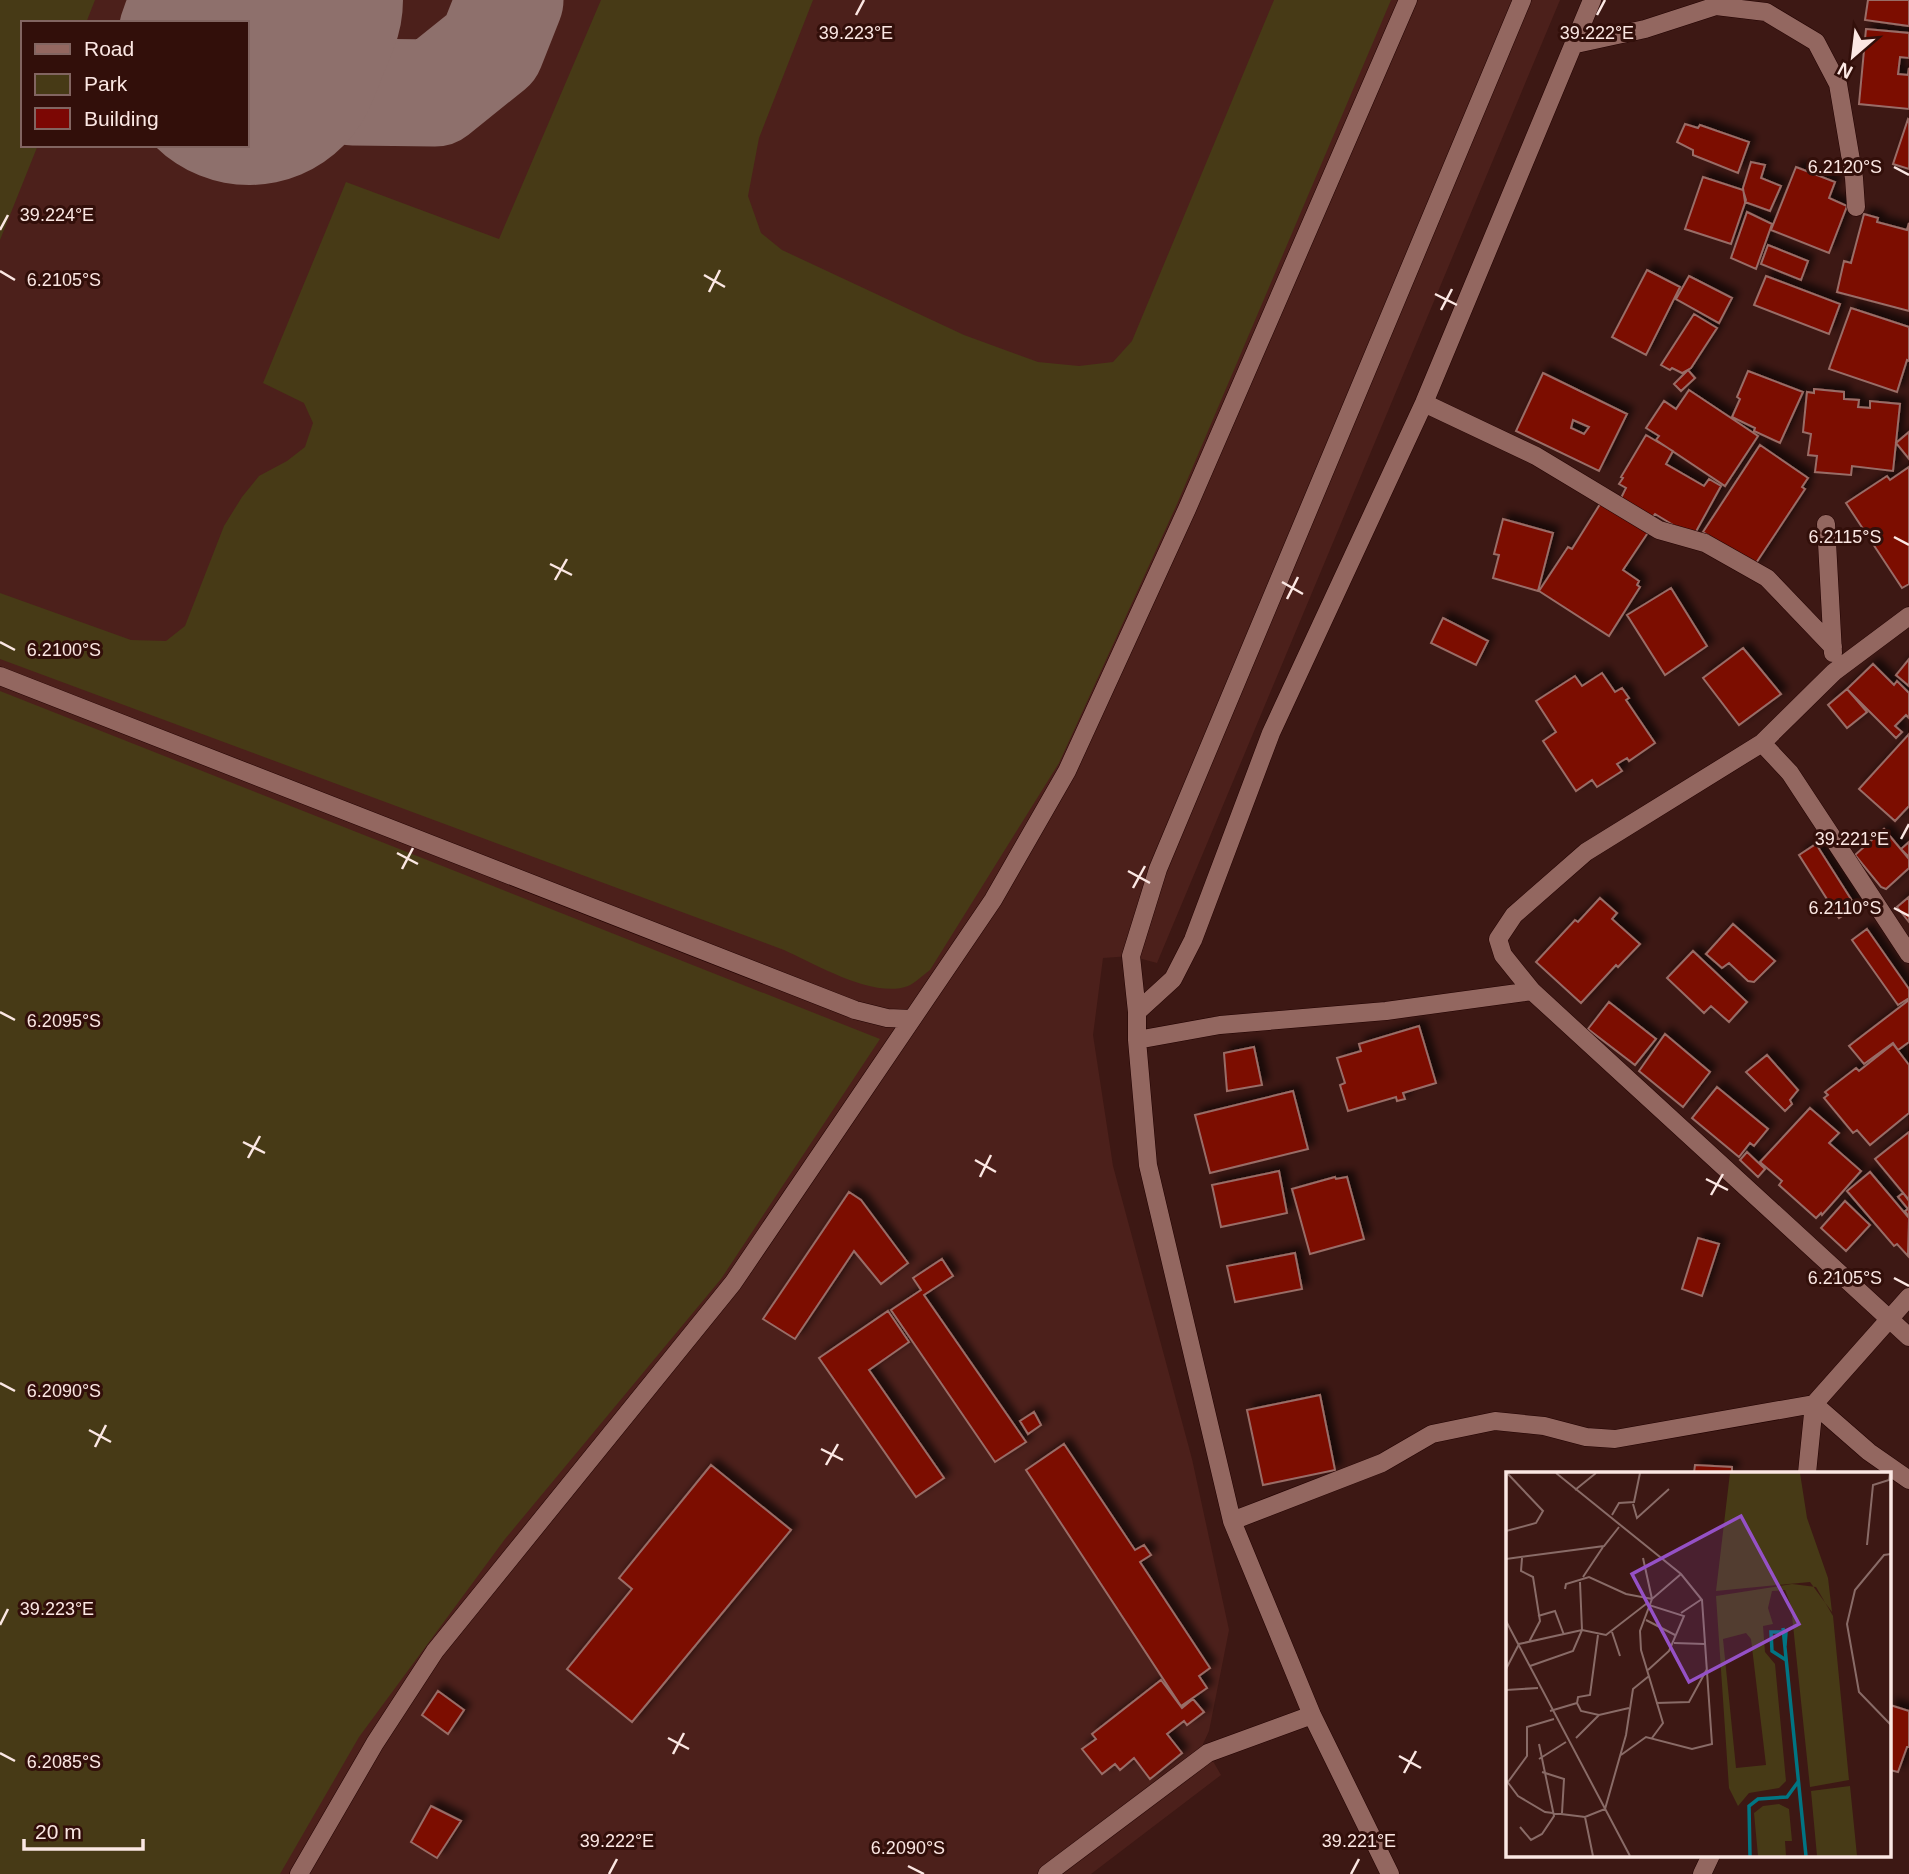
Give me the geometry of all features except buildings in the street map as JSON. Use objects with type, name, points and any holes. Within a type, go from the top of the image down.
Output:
[{"type":"street","points":[[299,1874],[375,1743],[435,1651],[733,1283],[993,900],[1067,771],[1192,496],[1408,0]]},
{"type":"street","points":[[1390,1874],[1312,1715],[1232,1521],[1148,1165],[1131,956],[1158,869],[1522,0]]},
{"type":"street","points":[[1137,1012],[1173,979],[1193,940],[1271,733],[1424,403],[1576,44],[1592,0]]},
{"type":"street","points":[[1576,44],[1645,29],[1718,3],[1766,12],[1816,42],[1838,85],[1854,178],[1856,207]]},
{"type":"street","points":[[1424,403],[1536,456],[1659,530],[1705,543],[1767,578],[1833,647]]},
{"type":"street","points":[[1826,524],[1834,673]]},
{"type":"street","points":[[1909,616],[1834,673],[1762,743],[1586,852],[1514,915],[1498,939],[1503,955],[1532,991],[1909,1338]]},
{"type":"street","points":[[0,676],[855,1010],[887,1018],[912,1019]]},
{"type":"street","points":[[1762,743],[1790,773],[1909,954]]},
{"type":"street","points":[[1137,1040],[1220,1025],[1387,1012],[1532,991]]},
{"type":"street","points":[[1807,1472],[1814,1404],[1909,1297]]},
{"type":"street","points":[[1232,1521],[1382,1463],[1432,1434],[1495,1421],[1544,1426],[1586,1437],[1615,1438],[1814,1404]]},
{"type":"street","points":[[1814,1404],[1869,1452],[1909,1480]]},
{"type":"street","points":[[1047,1874],[1208,1753],[1312,1715]]},
{"type":"street","points":[[1702,1874],[1711,1856]]},
{"type":"shaded area","points":[[0,0],[1560,0],[1157,963],[1131,956],[1103,958],[1093,1035],[1113,1166],[1192,1459],[1229,1630],[1209,1731],[1203,1744],[1221,1775],[1091,1874],[0,1874]]},
{"type":"green space","points":[[0,0],[95,0],[87,21],[21,21],[21,147],[37,147],[0,240]]},
{"type":"green space","points":[[601,0],[813,0],[759,138],[748,196],[761,233],[782,250],[964,335],[1038,362],[1079,366],[1113,362],[1132,341],[1274,0],[1391,0],[1177,504],[1059,763],[930,970],[908,986],[879,988],[845,978],[784,950],[0,659],[0,593],[131,640],[166,641],[185,626],[224,526],[242,497],[259,476],[287,461],[305,447],[313,423],[304,403],[263,383],[346,182],[499,239]]},
{"type":"green space","points":[[0,691],[880,1039],[721,1279],[505,1539],[359,1737],[280,1874],[0,1874]]},
{"type":"taxiway","points":[[245,0],[283,53],[353,92],[435,93],[491,48],[510,0]]},
{"type":"runway","points":[[249,52],[270,0]]}]
